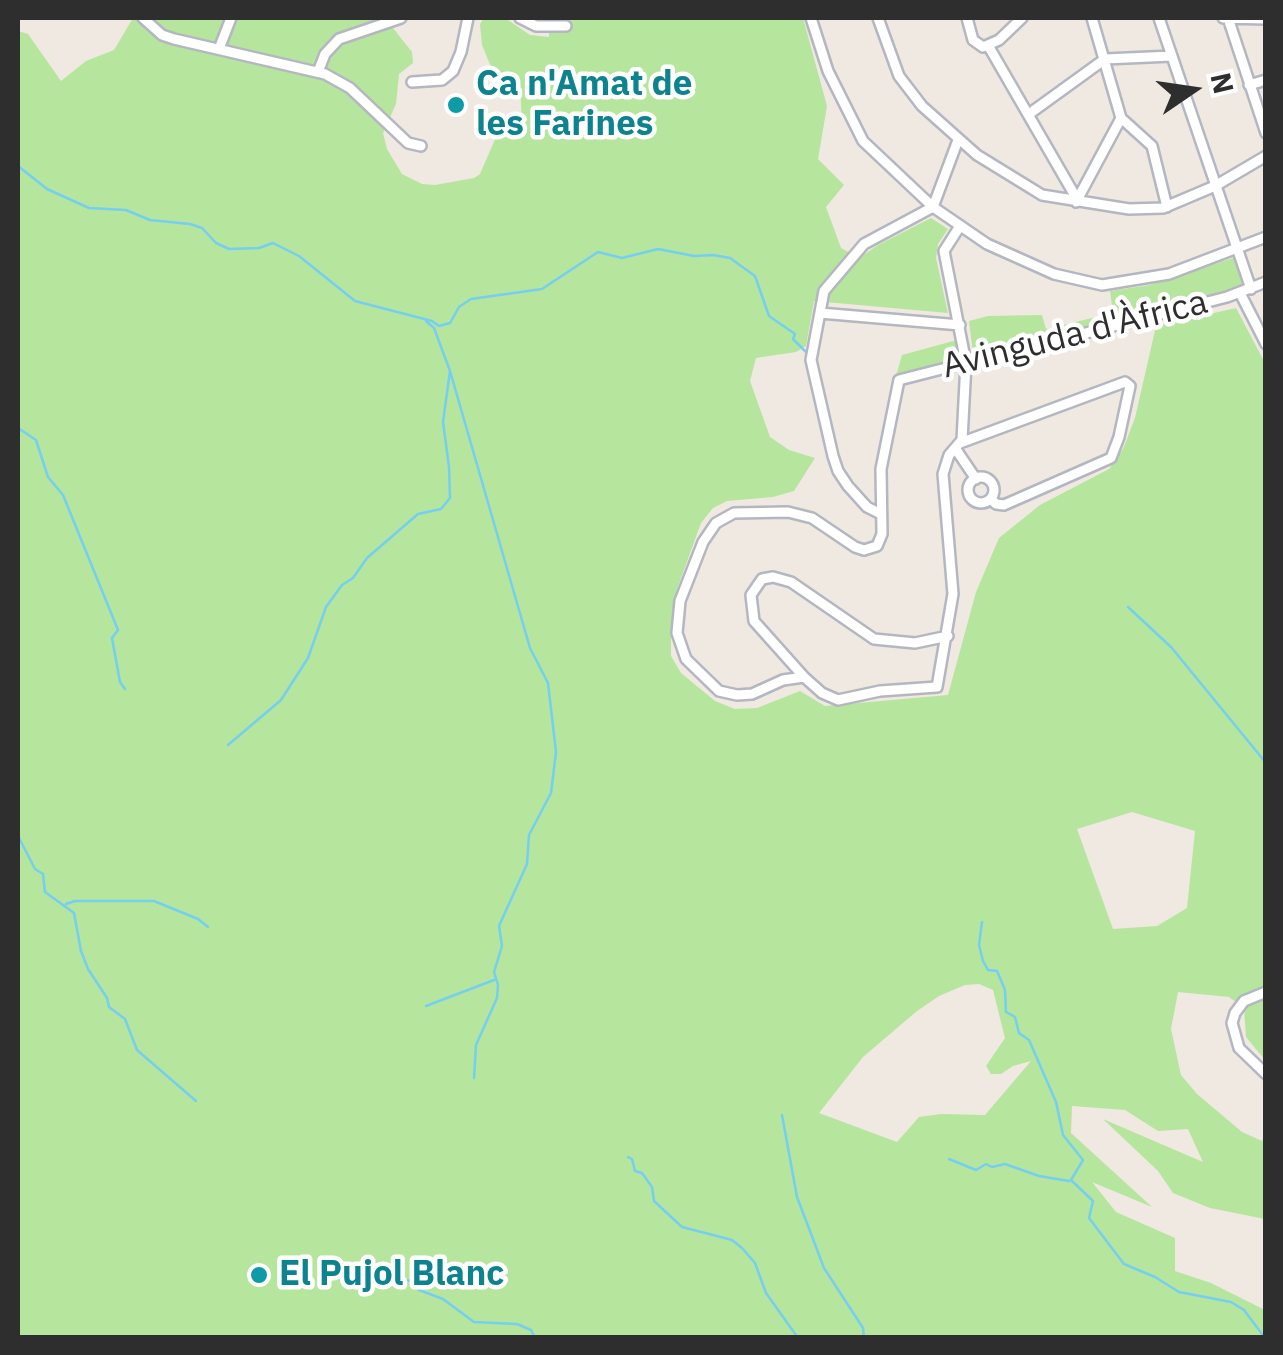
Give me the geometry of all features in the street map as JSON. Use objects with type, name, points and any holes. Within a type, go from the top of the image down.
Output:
[{"type":"street","points":[[143,18],[162,35],[318,72],[350,88],[396,133],[413,146],[421,146]]},
{"type":"street","points":[[220,49],[232,18]]},
{"type":"street","points":[[318,72],[325,54],[339,39],[401,18]]},
{"type":"street","points":[[412,82],[442,80],[453,72],[468,18]]},
{"type":"street","points":[[520,18],[536,26],[566,26]]},
{"type":"street","points":[[811,18],[828,71],[858,133],[878,157],[934,207],[987,244],[1054,274],[1102,286],[1168,274],[1266,237]]},
{"type":"street","points":[[878,18],[899,76],[922,106],[958,140],[1042,195],[1129,210],[1166,207],[1216,186],[1266,156]]},
{"type":"street","points":[[967,18],[973,40],[988,46],[1076,202]]},
{"type":"street","points":[[988,46],[1022,18]]},
{"type":"street","points":[[1092,18],[1121,118],[1152,146],[1166,207]]},
{"type":"street","points":[[1159,18],[1251,289]]},
{"type":"street","points":[[1266,19],[1225,18],[1266,133]]},
{"type":"street","points":[[1029,114],[1105,59],[1172,56]]},
{"type":"street","points":[[1250,85],[1266,80]]},
{"type":"street","points":[[1076,202],[1121,118]]},
{"type":"street","points":[[804,676],[752,694],[736,695],[710,685],[686,658],[678,641],[678,612],[703,542],[716,523],[729,514],[747,511],[806,515],[855,547],[870,550],[881,540],[881,514],[867,507],[838,471],[812,365],[820,313],[826,284],[856,250],[934,207],[958,140]]},
{"type":"street","points":[[948,636],[915,643],[874,639],[791,582],[773,577],[762,579],[751,595],[754,621],[822,694],[838,700],[880,691],[937,688],[948,636],[952,578],[943,474],[957,445],[966,364],[944,251],[960,226]]},
{"type":"street","name":"Avinguda d'Àfrica","points":[[881,514],[880,469],[899,380],[1266,285]]},
{"type":"street","points":[[1240,293],[1266,344]]},
{"type":"street","points":[[820,313],[960,325]]},
{"type":"street","points":[[957,445],[1124,382],[1130,386],[1119,437],[1110,458],[1004,505],[990,498]]},
{"type":"street","points":[[957,445],[976,478],[989,481],[994,490],[982,503],[972,500],[969,486],[976,478]]},
{"type":"street","points":[[1266,992],[1254,994],[1239,1006],[1232,1031],[1242,1053],[1266,1074]]},
{"type":"green space","points":[[133,18],[385,18],[412,52],[413,63],[399,74],[396,104],[383,133],[387,149],[402,174],[422,184],[435,185],[480,174],[496,137],[522,122],[520,84],[494,74],[482,45],[480,24],[484,18],[505,18],[530,35],[549,37],[549,18],[803,18],[827,106],[818,159],[844,185],[826,207],[841,248],[859,258],[931,218],[948,229],[938,244],[936,258],[948,313],[814,301],[806,346],[796,352],[756,358],[750,381],[770,437],[789,450],[815,458],[794,491],[727,501],[713,508],[701,523],[677,589],[671,628],[671,656],[681,673],[715,701],[735,709],[757,708],[800,691],[825,706],[948,695],[976,592],[999,538],[1040,505],[1109,469],[1123,449],[1135,418],[1156,326],[1236,308],[1266,365],[1265,1060],[1246,1037],[1244,1008],[1229,997],[1178,992],[1171,1029],[1181,1075],[1197,1094],[1242,1132],[1262,1141],[1265,1134],[1265,1219],[1210,1208],[1173,1193],[1158,1171],[1103,1119],[1203,1162],[1188,1129],[1158,1131],[1125,1110],[1072,1106],[1071,1133],[1152,1207],[1092,1182],[1116,1212],[1175,1238],[1175,1271],[1211,1283],[1265,1310],[1265,1337],[18,1337],[18,31],[28,34],[61,81],[86,61],[114,50]],"holes":[[[1132,812],[1195,831],[1187,908],[1157,926],[1113,929],[1077,829]],[[979,984],[993,990],[1005,1038],[986,1066],[991,1074],[1001,1074],[1031,1061],[985,1115],[919,1117],[897,1142],[819,1113],[863,1057],[917,1011],[939,996],[965,985]]]},
{"type":"green space","points":[[1236,257],[1243,286],[978,357],[973,353],[969,321],[988,316],[1042,315],[1046,329],[1113,313],[1110,291],[1150,285]]},
{"type":"green space","points":[[957,340],[960,357],[956,360],[896,376],[902,355]]},
{"type":"waterway","points":[[18,166],[47,189],[89,208],[126,210],[150,220],[190,224],[202,228],[216,243],[229,249],[259,248],[273,243],[299,256],[355,301],[439,326],[450,323],[459,307],[471,299],[542,289],[598,252],[622,258],[658,249],[730,258],[755,276],[769,316],[795,334],[793,339],[806,352]]},
{"type":"waterway","points":[[228,745],[281,700],[308,658],[326,607],[342,585],[418,514],[441,509],[450,498],[443,422],[450,371],[434,328],[426,321]]},
{"type":"waterway","points":[[450,371],[530,648],[548,683],[556,752],[551,793],[529,835],[527,864],[499,926],[502,946],[494,972],[497,998],[476,1045],[474,1078]]},
{"type":"waterway","points":[[18,428],[36,440],[48,477],[63,495],[118,630],[112,638],[120,682],[125,689]]},
{"type":"waterway","points":[[1128,607],[1171,647],[1266,763]]},
{"type":"waterway","points":[[18,836],[35,869],[43,874],[45,892],[74,913],[88,969],[109,1007],[125,1019],[137,1050],[196,1101]]},
{"type":"waterway","points":[[66,904],[154,901],[208,927]]},
{"type":"waterway","points":[[982,922],[979,945],[983,961],[988,970],[997,971],[1005,990],[1006,1012],[1015,1017],[1019,1033],[1029,1040],[1056,1102],[1063,1135],[1083,1160],[1071,1180],[1093,1201],[1089,1218],[1124,1264],[1179,1292],[1231,1302],[1244,1310],[1265,1338]]},
{"type":"waterway","points":[[426,1006],[494,980]]},
{"type":"waterway","points":[[782,1115],[797,1197],[824,1268],[863,1328],[864,1338]]},
{"type":"waterway","points":[[628,1157],[635,1171],[642,1173],[652,1187],[654,1201],[682,1227],[732,1240],[742,1248],[755,1263],[766,1293],[798,1338]]},
{"type":"waterway","points":[[949,1159],[976,1170],[986,1164],[1005,1164],[1069,1181]]},
{"type":"waterway","points":[[393,1278],[412,1281],[419,1290],[443,1299],[474,1322],[517,1324],[531,1330],[535,1338]]},
{"type":"place","name":"Ca n'Amat de les Farines","points":[[456,105]]},
{"type":"place","name":"El Pujol Blanc","points":[[259,1275]]}]
